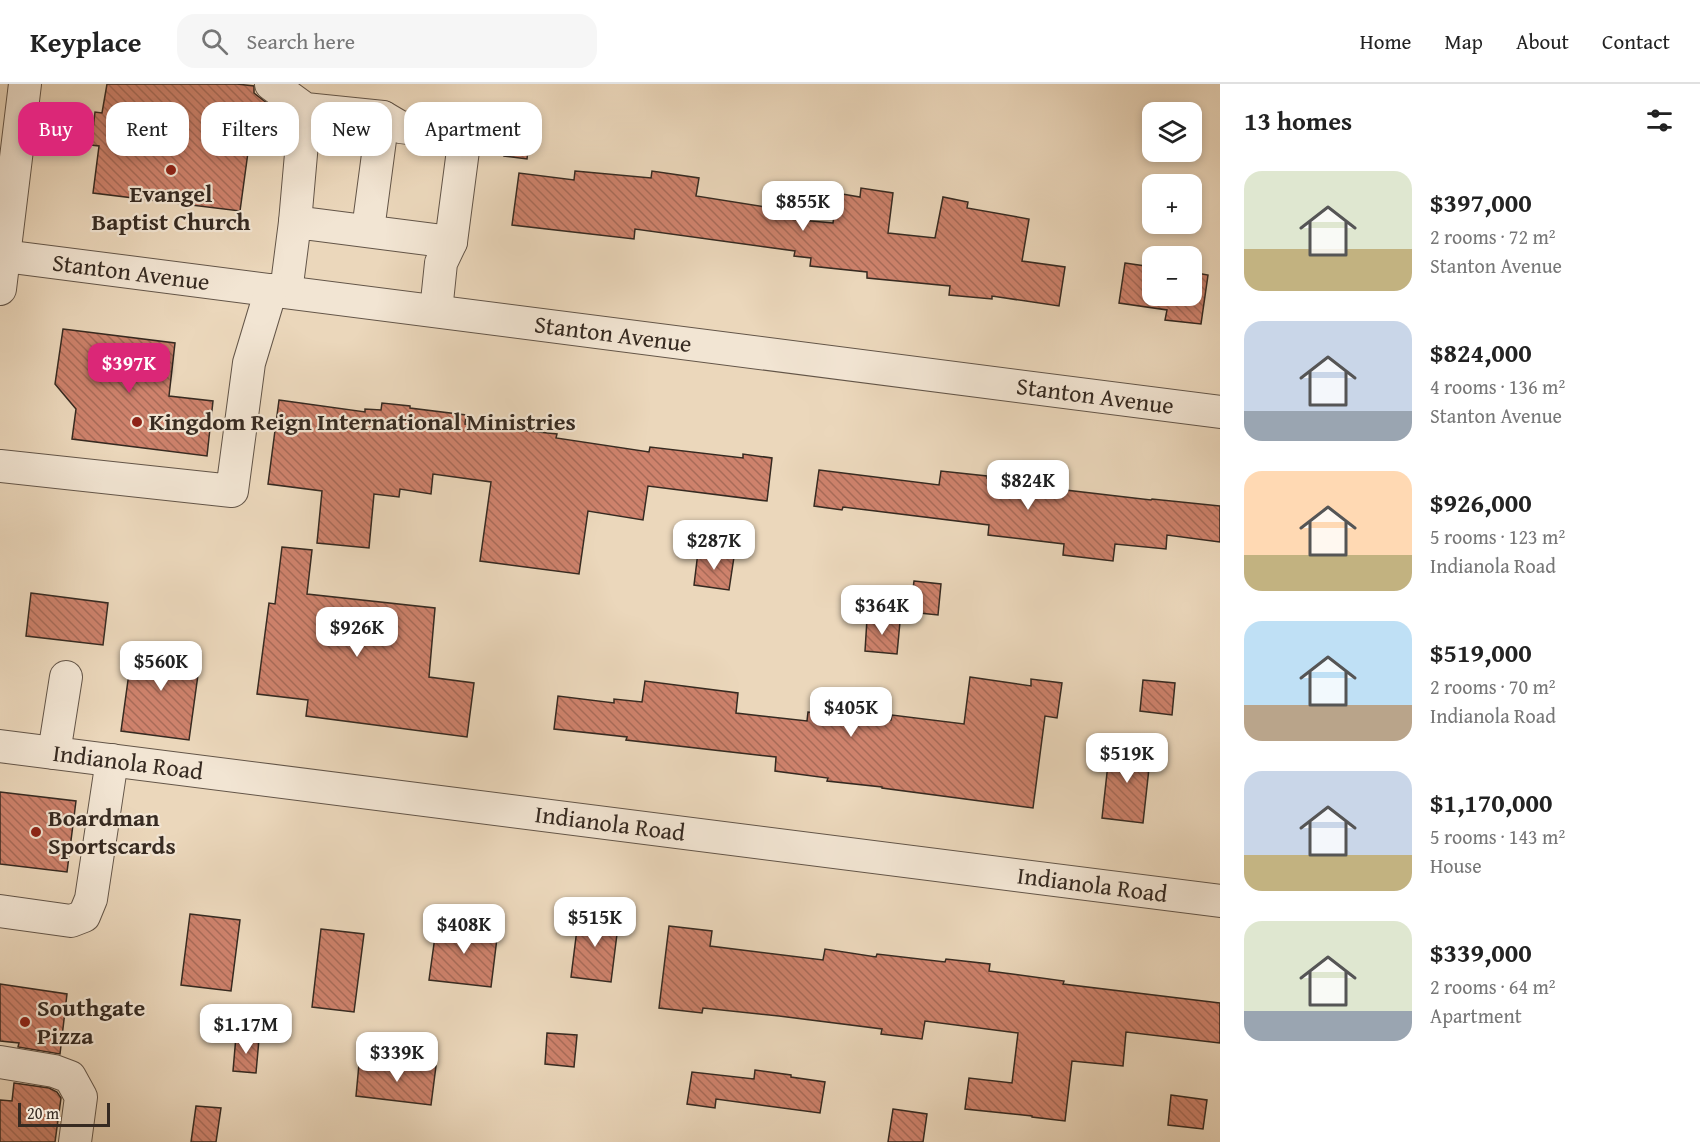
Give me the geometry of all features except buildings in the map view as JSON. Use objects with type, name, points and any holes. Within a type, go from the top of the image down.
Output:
[{"type":"street","points":[[0,290],[25,84]]},
{"type":"street","points":[[271,84],[305,109],[311,110]]},
{"type":"street","points":[[0,466],[232,491],[249,363],[278,291],[295,222],[305,109]]},
{"type":"street","points":[[392,122],[400,127],[465,135],[452,242],[441,263],[435,311]]},
{"type":"street","points":[[368,230],[378,156]]},
{"type":"street","points":[[295,222],[452,242]]},
{"type":"street","name":"Stanton Avenue","points":[[4,256],[1220,412]]},
{"type":"street","points":[[54,753],[66,677]]},
{"type":"street","name":"Indianola Road","points":[[0,746],[1220,902]]},
{"type":"street","points":[[0,911],[71,921],[84,916],[92,899],[112,760]]},
{"type":"street","points":[[0,1062],[54,1071],[70,1077],[81,1097],[75,1142]]},
{"type":"place","name":"Evangel Baptist Church","points":[[171,170]]},
{"type":"place","name":"Kingdom Reign International Ministries","points":[[137,422]]},
{"type":"place","name":"Boardman Sportscards","points":[[36,832]]},
{"type":"place","name":"Southgate Pizza","points":[[25,1022]]}]
